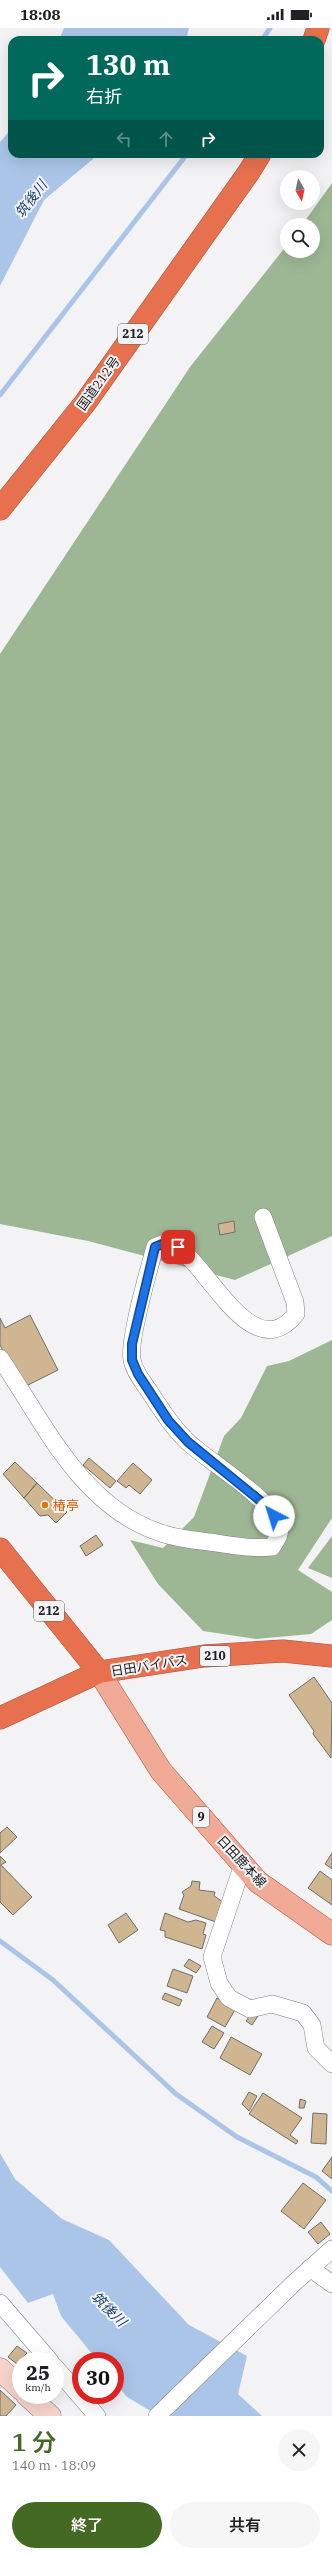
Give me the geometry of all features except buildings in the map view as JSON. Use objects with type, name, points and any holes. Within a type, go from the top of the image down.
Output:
[{"type":"highway","name":"国道212号","points":[[0,509],[84,403],[245,178],[258,158]]},
{"type":"highway","name":"212","points":[[0,1549],[99,1672]]},
{"type":"highway","name":"日田バイパス","points":[[0,1718],[99,1672],[211,1656],[284,1651],[332,1656]]},
{"type":"main road","name":"日田鹿本線","points":[[99,1672],[161,1771],[258,1882],[332,1934]]},
{"type":"street","points":[[0,1358],[43,1429],[72,1465],[96,1493],[130,1518],[158,1532],[192,1540],[252,1548],[272,1547],[279,1534],[279,1525],[269,1508],[183,1436],[168,1420],[138,1374],[132,1360],[132,1344],[148,1271],[155,1247],[165,1243],[178,1247],[200,1268],[215,1290],[255,1328],[278,1329],[288,1323],[296,1314],[295,1302],[263,1217]]},
{"type":"street","points":[[243,1864],[212,1958],[219,1982],[229,1998],[250,2009],[272,2004],[303,2013],[312,2025],[316,2048],[332,2064]]},
{"type":"street","points":[[157,2416],[295,2282],[332,2249]]},
{"type":"street","points":[[310,2268],[332,2284]]},
{"type":"street","points":[[0,2303],[42,2352]]},
{"type":"street","points":[[0,2369],[12,2380]]},
{"type":"street","points":[[64,2378],[97,2416]]},
{"type":"street","points":[[37,2404],[50,2416]]},
{"type":"green space","points":[[332,183],[332,1236],[235,1280],[88,1241],[0,1224],[0,654],[190,367],[280,254],[280,258],[320,258],[320,218],[307,218],[313,210],[320,210],[320,200]]},
{"type":"green space","points":[[332,1340],[332,1518],[298,1570],[332,1592],[332,1620],[311,1634],[256,1639],[203,1631],[158,1584],[130,1540],[163,1548],[194,1517],[224,1436],[241,1418],[267,1366],[289,1361]]},
{"type":"green space","points":[[332,1536],[332,1578],[308,1568]]},
{"type":"water","points":[[64,28],[189,28],[187,36],[61,36]]},
{"type":"water","name":"筑後川","points":[[8,133],[8,158],[94,158],[44,200],[0,286],[0,142]]},
{"type":"water","name":"筑後川","points":[[0,2153],[15,2179],[62,2219],[109,2240],[189,2325],[247,2356],[238,2394],[262,2416],[159,2416],[127,2397],[124,2393],[124,2352],[91,2352],[61,2316],[53,2294],[28,2303],[0,2267]]},
{"type":"waterway","points":[[265,36],[270,28]]},
{"type":"waterway","points":[[0,395],[184,158]]},
{"type":"waterway","points":[[0,1941],[53,1980],[176,2094],[237,2137],[316,2177],[332,2191]]},
{"type":"place","name":"椿亭","points":[[45,1505]]},
{"type":"route","points":[[178,1247],[165,1243],[155,1247],[148,1271],[143,1300],[132,1344],[132,1360],[138,1374],[168,1420],[188,1442],[230,1474],[269,1508],[274,1516]]}]
